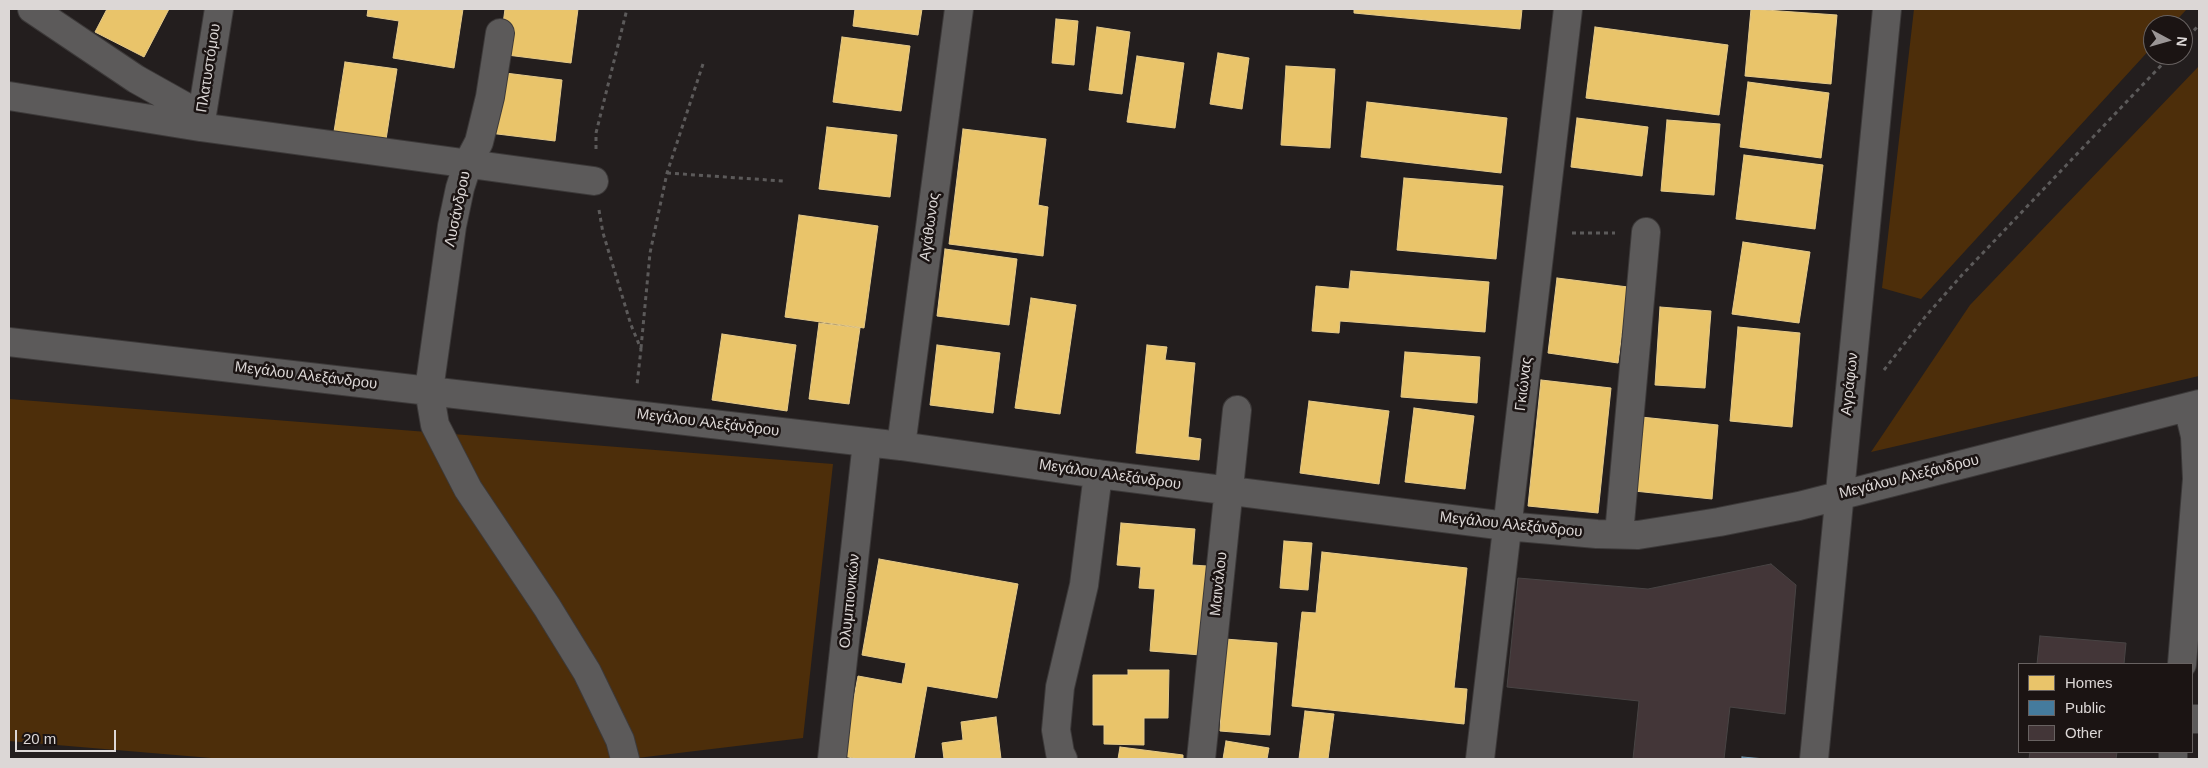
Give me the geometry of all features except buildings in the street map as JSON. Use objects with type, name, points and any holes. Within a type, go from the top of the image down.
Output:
[{"type":"street","points":[[32,9],[136,80],[201,121]]},
{"type":"street","name":"Πλατυστόμου","points":[[201,121],[219,9]]},
{"type":"street","name":"Αγάθωνος","points":[[901,446],[959,9]]},
{"type":"street","name":"Γκιώνας","points":[[1480,759],[1568,9]]},
{"type":"street","name":"Αγράφων","points":[[1814,759],[1887,9]]},
{"type":"street","name":"Λυσάνδρου","points":[[500,33],[490,97],[479,142],[468,163],[455,208],[429,390],[435,425],[468,489],[547,607],[587,672],[620,740],[625,759]]},
{"type":"street","points":[[9,96],[201,121],[594,181]]},
{"type":"street","points":[[1619,534],[1646,232]]},
{"type":"street","name":"Μεγάλου Αλεξάνδρου","points":[[9,342],[901,446],[1098,474],[1506,526],[1638,535],[1719,522],[1799,506],[2194,406]]},
{"type":"street","points":[[2182,663],[2197,479],[2194,406]]},
{"type":"street","name":"Μαινάλου","points":[[1201,759],[1237,410]]},
{"type":"street","name":"Ολυμπιονικών","points":[[832,759],[867,442]]},
{"type":"street","points":[[1060,750],[1060,686],[1084,585],[1098,474]]},
{"type":"path","points":[[626,9],[596,133],[594,181],[603,233],[631,325],[641,349]]},
{"type":"path","points":[[634,415],[650,253],[667,174],[704,64]]},
{"type":"path","points":[[1883,372],[1925,317],[1960,276],[2161,65]]},
{"type":"path","points":[[667,174],[783,181]]},
{"type":"path","points":[[1542,233],[1646,232]]},
{"type":"shaded area","points":[[1914,9],[2187,9],[2181,15],[2143,15],[2143,57],[1921,299],[1882,288]]},
{"type":"shaded area","points":[[2199,66],[2199,376],[1871,452],[1970,305]]},
{"type":"shaded area","points":[[9,399],[833,464],[803,738],[629,759],[223,759],[9,741]]}]
